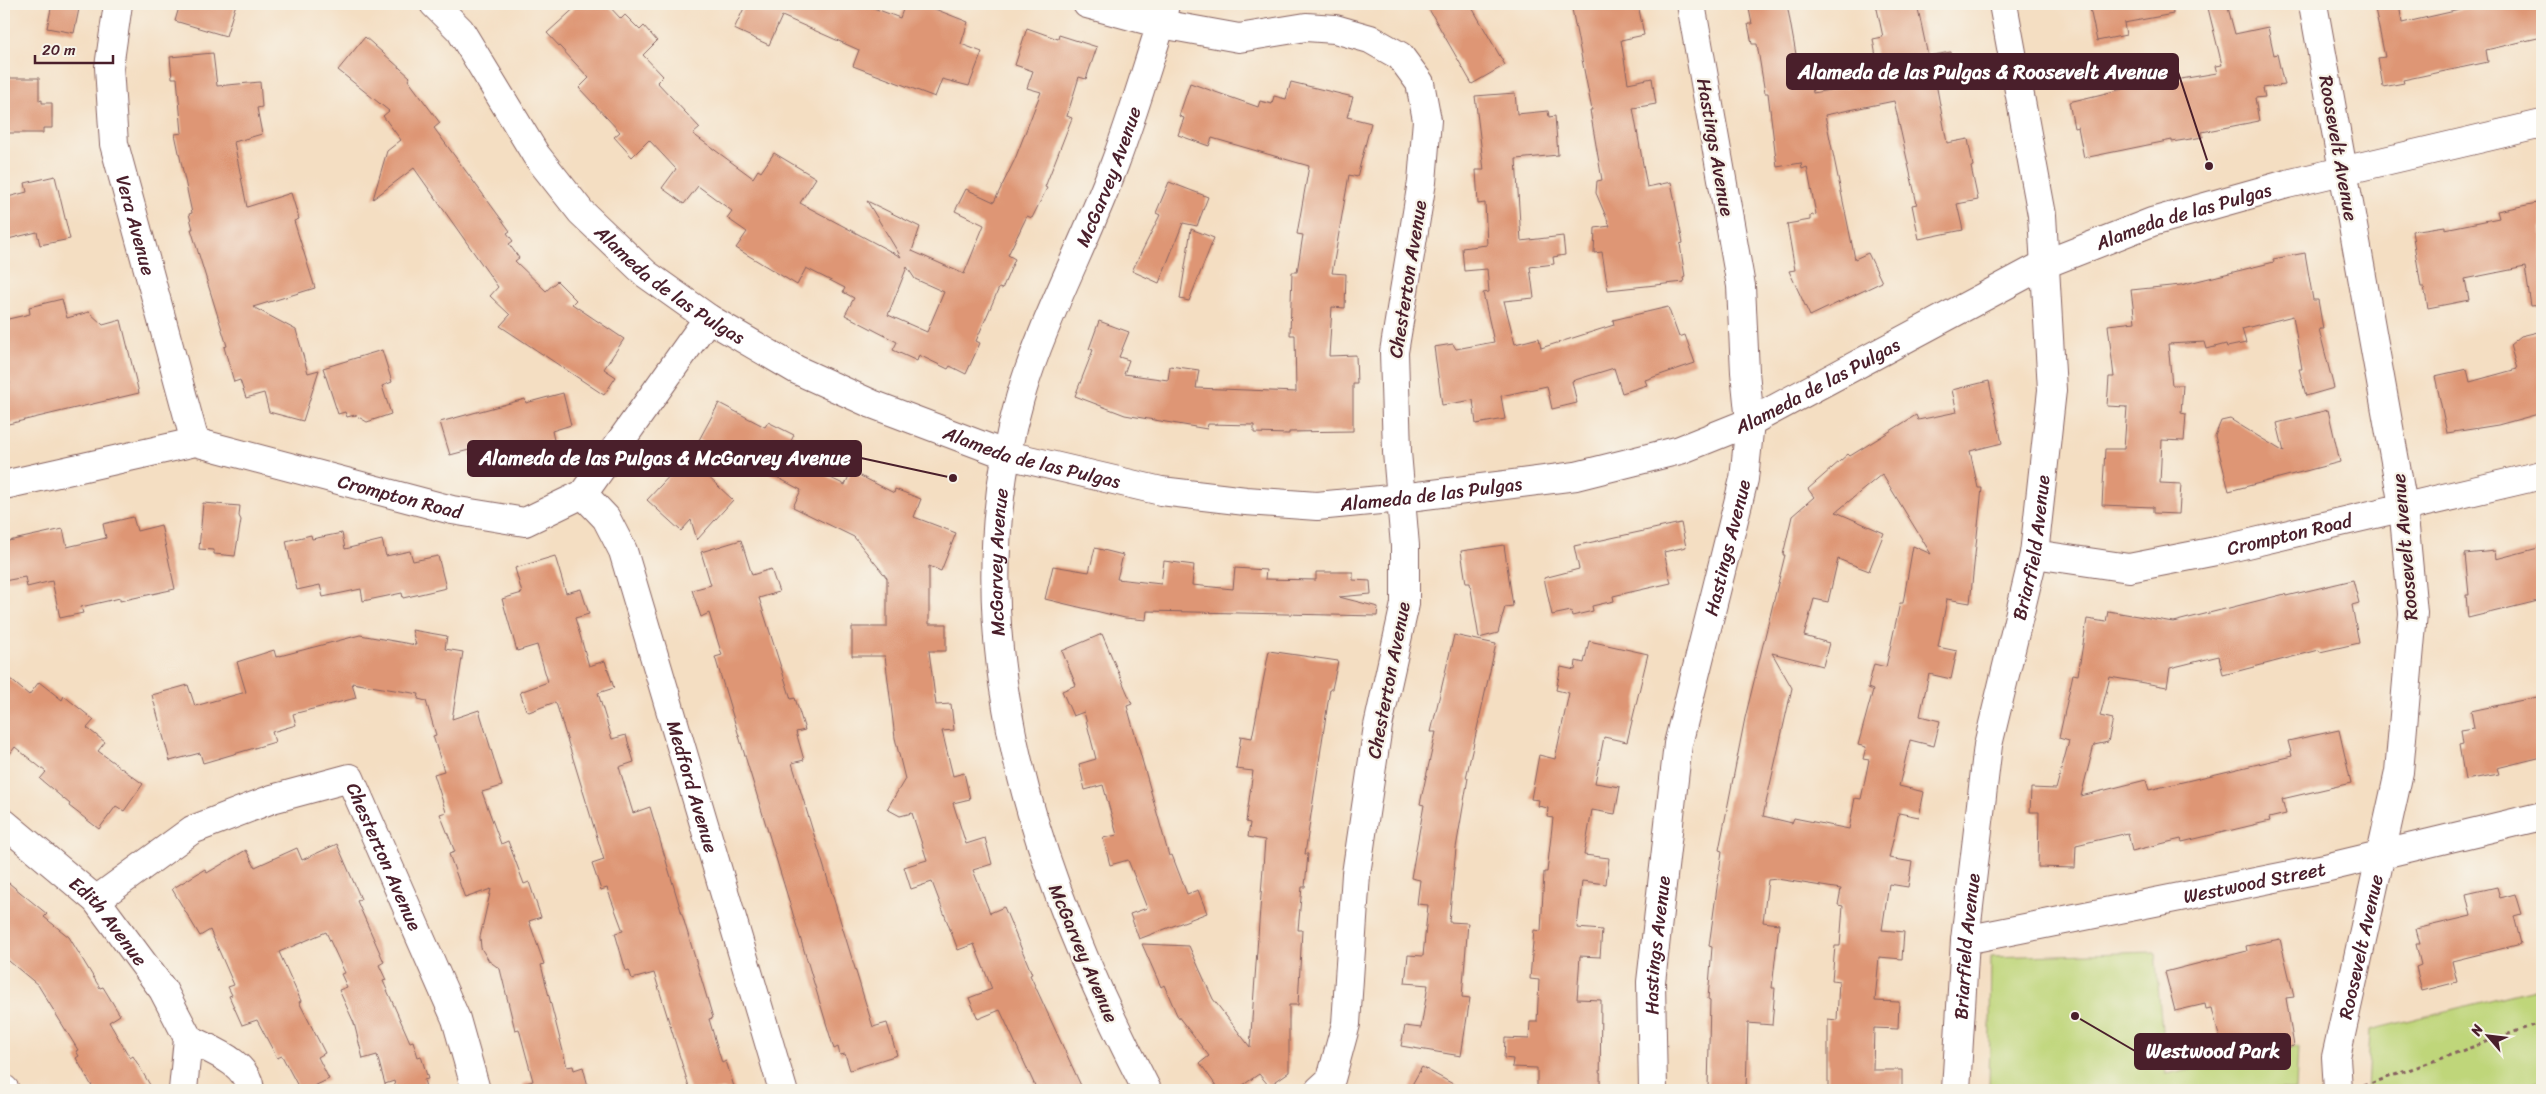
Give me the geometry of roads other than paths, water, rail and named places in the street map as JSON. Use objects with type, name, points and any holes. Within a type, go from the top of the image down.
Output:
[{"type":"street","name":"Vera Avenue","points":[[118,4],[109,67],[114,144],[195,442]]},
{"type":"street","name":"Alameda de las Pulgas","points":[[434,4],[460,30],[536,155],[581,212],[646,274],[708,318],[797,370],[872,404],[1007,455],[1161,491],[1246,501],[1317,506],[1401,498],[1576,476],[1680,450],[1750,422],[2044,264],[2152,222],[2239,196],[2542,124]]},
{"type":"street","name":"Chesterton Avenue","points":[[1087,4],[1163,14],[1240,38],[1306,27],[1335,29],[1370,40],[1400,56],[1420,83],[1428,120],[1422,182],[1394,352],[1397,452],[1405,546],[1405,604],[1378,726],[1357,864],[1346,1024],[1332,1079],[1319,1090]]},
{"type":"street","name":"Hastings Avenue","points":[[1653,1090],[1651,982],[1678,744],[1744,480],[1750,422],[1744,372],[1741,286],[1691,4]]},
{"type":"street","name":"Briarfield Avenue","points":[[1956,1090],[1965,940],[1988,745],[2034,554],[2052,390],[2042,215],[2003,4]]},
{"type":"street","name":"Roosevelt Avenue","points":[[2313,4],[2403,506],[2413,613],[2400,772],[2380,854],[2336,1057],[2350,1088]]},
{"type":"street","name":"McGarvey Avenue","points":[[1147,1090],[1121,1041],[1081,951],[1045,859],[1015,755],[998,657],[995,582],[999,508],[1007,455],[1020,398],[1053,307],[1115,164],[1163,14]]},
{"type":"street","name":"Crompton Road","points":[[4,485],[195,442],[452,510],[525,522],[583,494],[708,318]]},
{"type":"street","name":"Crompton Road","points":[[2034,554],[2129,568],[2221,550],[2542,475]]},
{"type":"street","name":"Medford Avenue","points":[[583,494],[606,518],[623,550],[783,1090]]},
{"type":"street","name":"Chesterton Avenue","points":[[96,900],[192,830],[272,799],[350,778],[456,1019],[476,1090]]},
{"type":"street","name":"Westwood Street","points":[[1965,940],[2325,868],[2542,816]]},
{"type":"street","name":"Edith Avenue","points":[[4,823],[96,900],[163,990],[188,1038]]},
{"type":"street","points":[[183,1090],[188,1038],[240,1068],[246,1076],[250,1090]]},
{"type":"place","name":"Alameda de las Pulgas & Roosevelt Avenue","points":[[2209,166]]},
{"type":"place","name":"Alameda de las Pulgas & McGarvey Avenue","points":[[953,478]]},
{"type":"place","name":"Westwood Park","points":[[2075,1016]]}]
